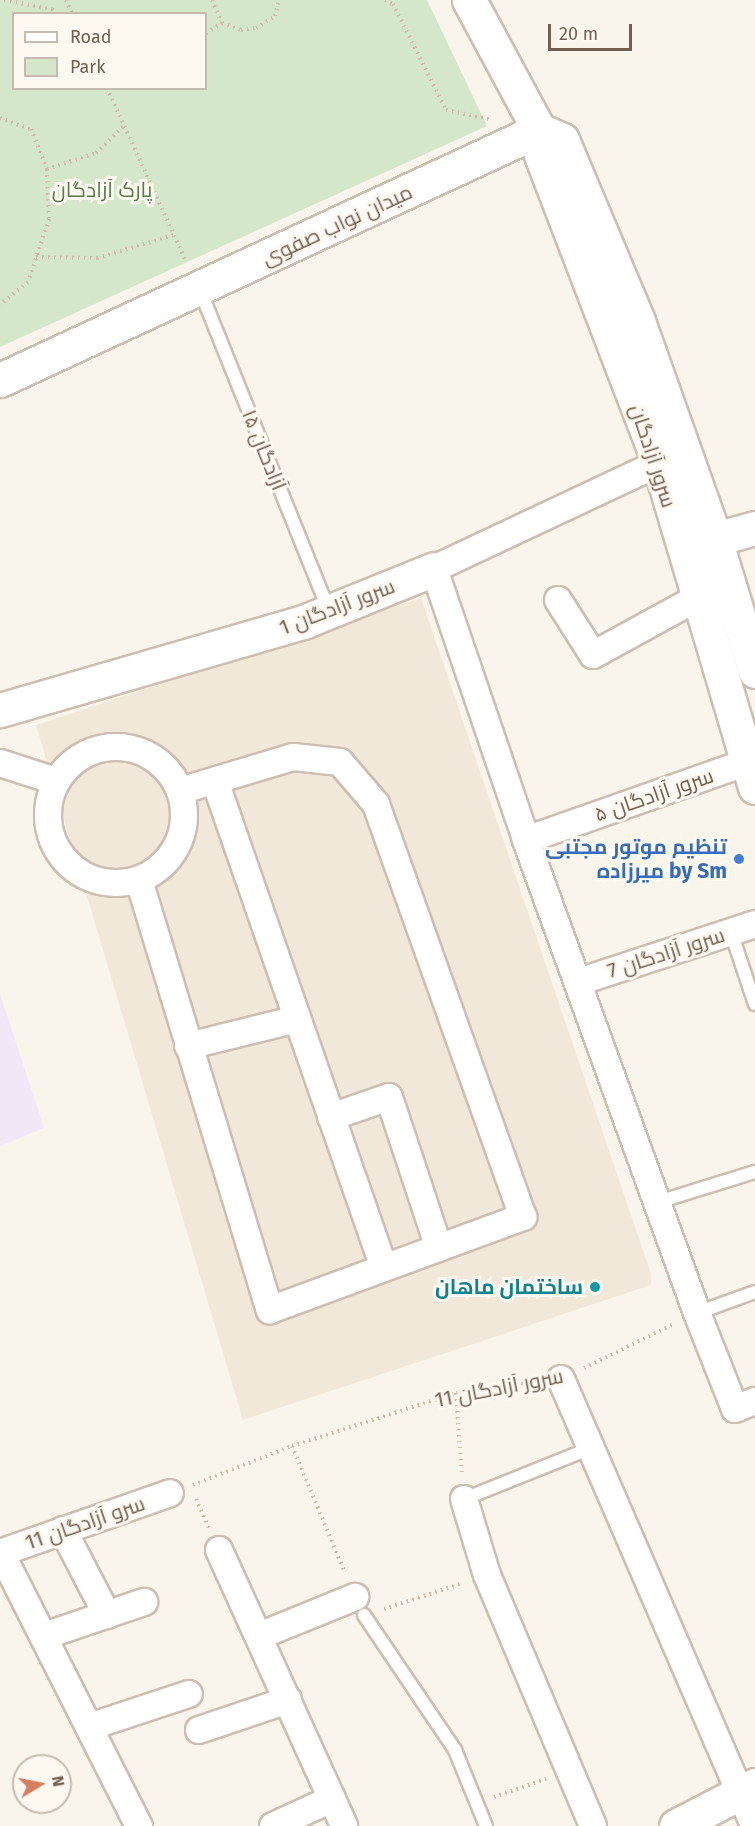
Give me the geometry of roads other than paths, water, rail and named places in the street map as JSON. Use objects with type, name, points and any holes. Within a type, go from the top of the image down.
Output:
[{"type":"main road","points":[[469,0],[551,135]]},
{"type":"main road","name":"میدان نواب صفوی","points":[[0,380],[199,289],[551,135]]},
{"type":"main road","name":"سرور آزادگان","points":[[551,135],[541,155],[659,464],[751,775]]},
{"type":"main road","name":"سرور آزادگان","points":[[551,135],[638,321],[715,539],[755,671]]},
{"type":"main road","points":[[715,539],[755,528]]},
{"type":"main road","name":"سرور آزادگان 1","points":[[0,710],[165,665],[330,611],[434,569]]},
{"type":"main road","points":[[676,1826],[748,1789]]},
{"type":"street","name":"سرور آزادگان 1","points":[[434,569],[659,464]]},
{"type":"street","points":[[434,569],[526,840],[697,1313],[735,1409],[755,1401]]},
{"type":"street","points":[[558,600],[593,655],[697,598]]},
{"type":"street","points":[[111,746],[133,748],[153,757],[169,772],[180,791],[184,812],[178,844],[158,870],[139,880],[115,884],[92,880],[64,859],[48,827],[48,804],[56,781],[71,763],[90,751],[111,746]]},
{"type":"street","points":[[139,880],[270,1310],[523,1217],[376,804],[340,762],[293,757],[180,791]]},
{"type":"street","points":[[0,763],[56,781]]},
{"type":"street","name":"سرور آزادگان ۵","points":[[526,840],[751,775]]},
{"type":"street","points":[[215,781],[384,1268]]},
{"type":"street","name":"سرور آزادگان 7","points":[[578,982],[743,928]]},
{"type":"street","points":[[188,1046],[297,1020]]},
{"type":"street","points":[[331,1117],[389,1097],[439,1248]]},
{"type":"street","points":[[561,1379],[748,1789],[754,1826]]},
{"type":"street","name":"سرو آزادگان 11","points":[[1,1553],[180,1490]]},
{"type":"street","points":[[464,1499],[487,1575],[592,1826]]},
{"type":"street","points":[[63,1530],[107,1615]]},
{"type":"street","points":[[219,1551],[344,1826]]},
{"type":"street","points":[[1,1553],[139,1826]]},
{"type":"street","points":[[44,1636],[144,1602]]},
{"type":"street","points":[[259,1636],[360,1606]]},
{"type":"street","points":[[89,1727],[189,1694]]},
{"type":"street","points":[[199,1730],[288,1700]]},
{"type":"street","points":[[273,1826],[332,1799]]},
{"type":"lane","name":"آزادگان ۱۵","points":[[199,289],[330,611]]},
{"type":"lane","points":[[743,928],[755,1004]]},
{"type":"lane","points":[[658,1202],[755,1172]]},
{"type":"lane","points":[[697,1313],[755,1292]]},
{"type":"lane","points":[[464,1499],[591,1448]]},
{"type":"lane","points":[[360,1606],[455,1750],[486,1826]]},
{"type":"place","name":"تنظیم موتور مجتبی میرزاده by Sm","points":[[739,859]]},
{"type":"place","name":"ساختمان ماهان","points":[[595,1287]]},
{"type":"park label","name":"پارک آزادگان","points":[[102,190]]}]
